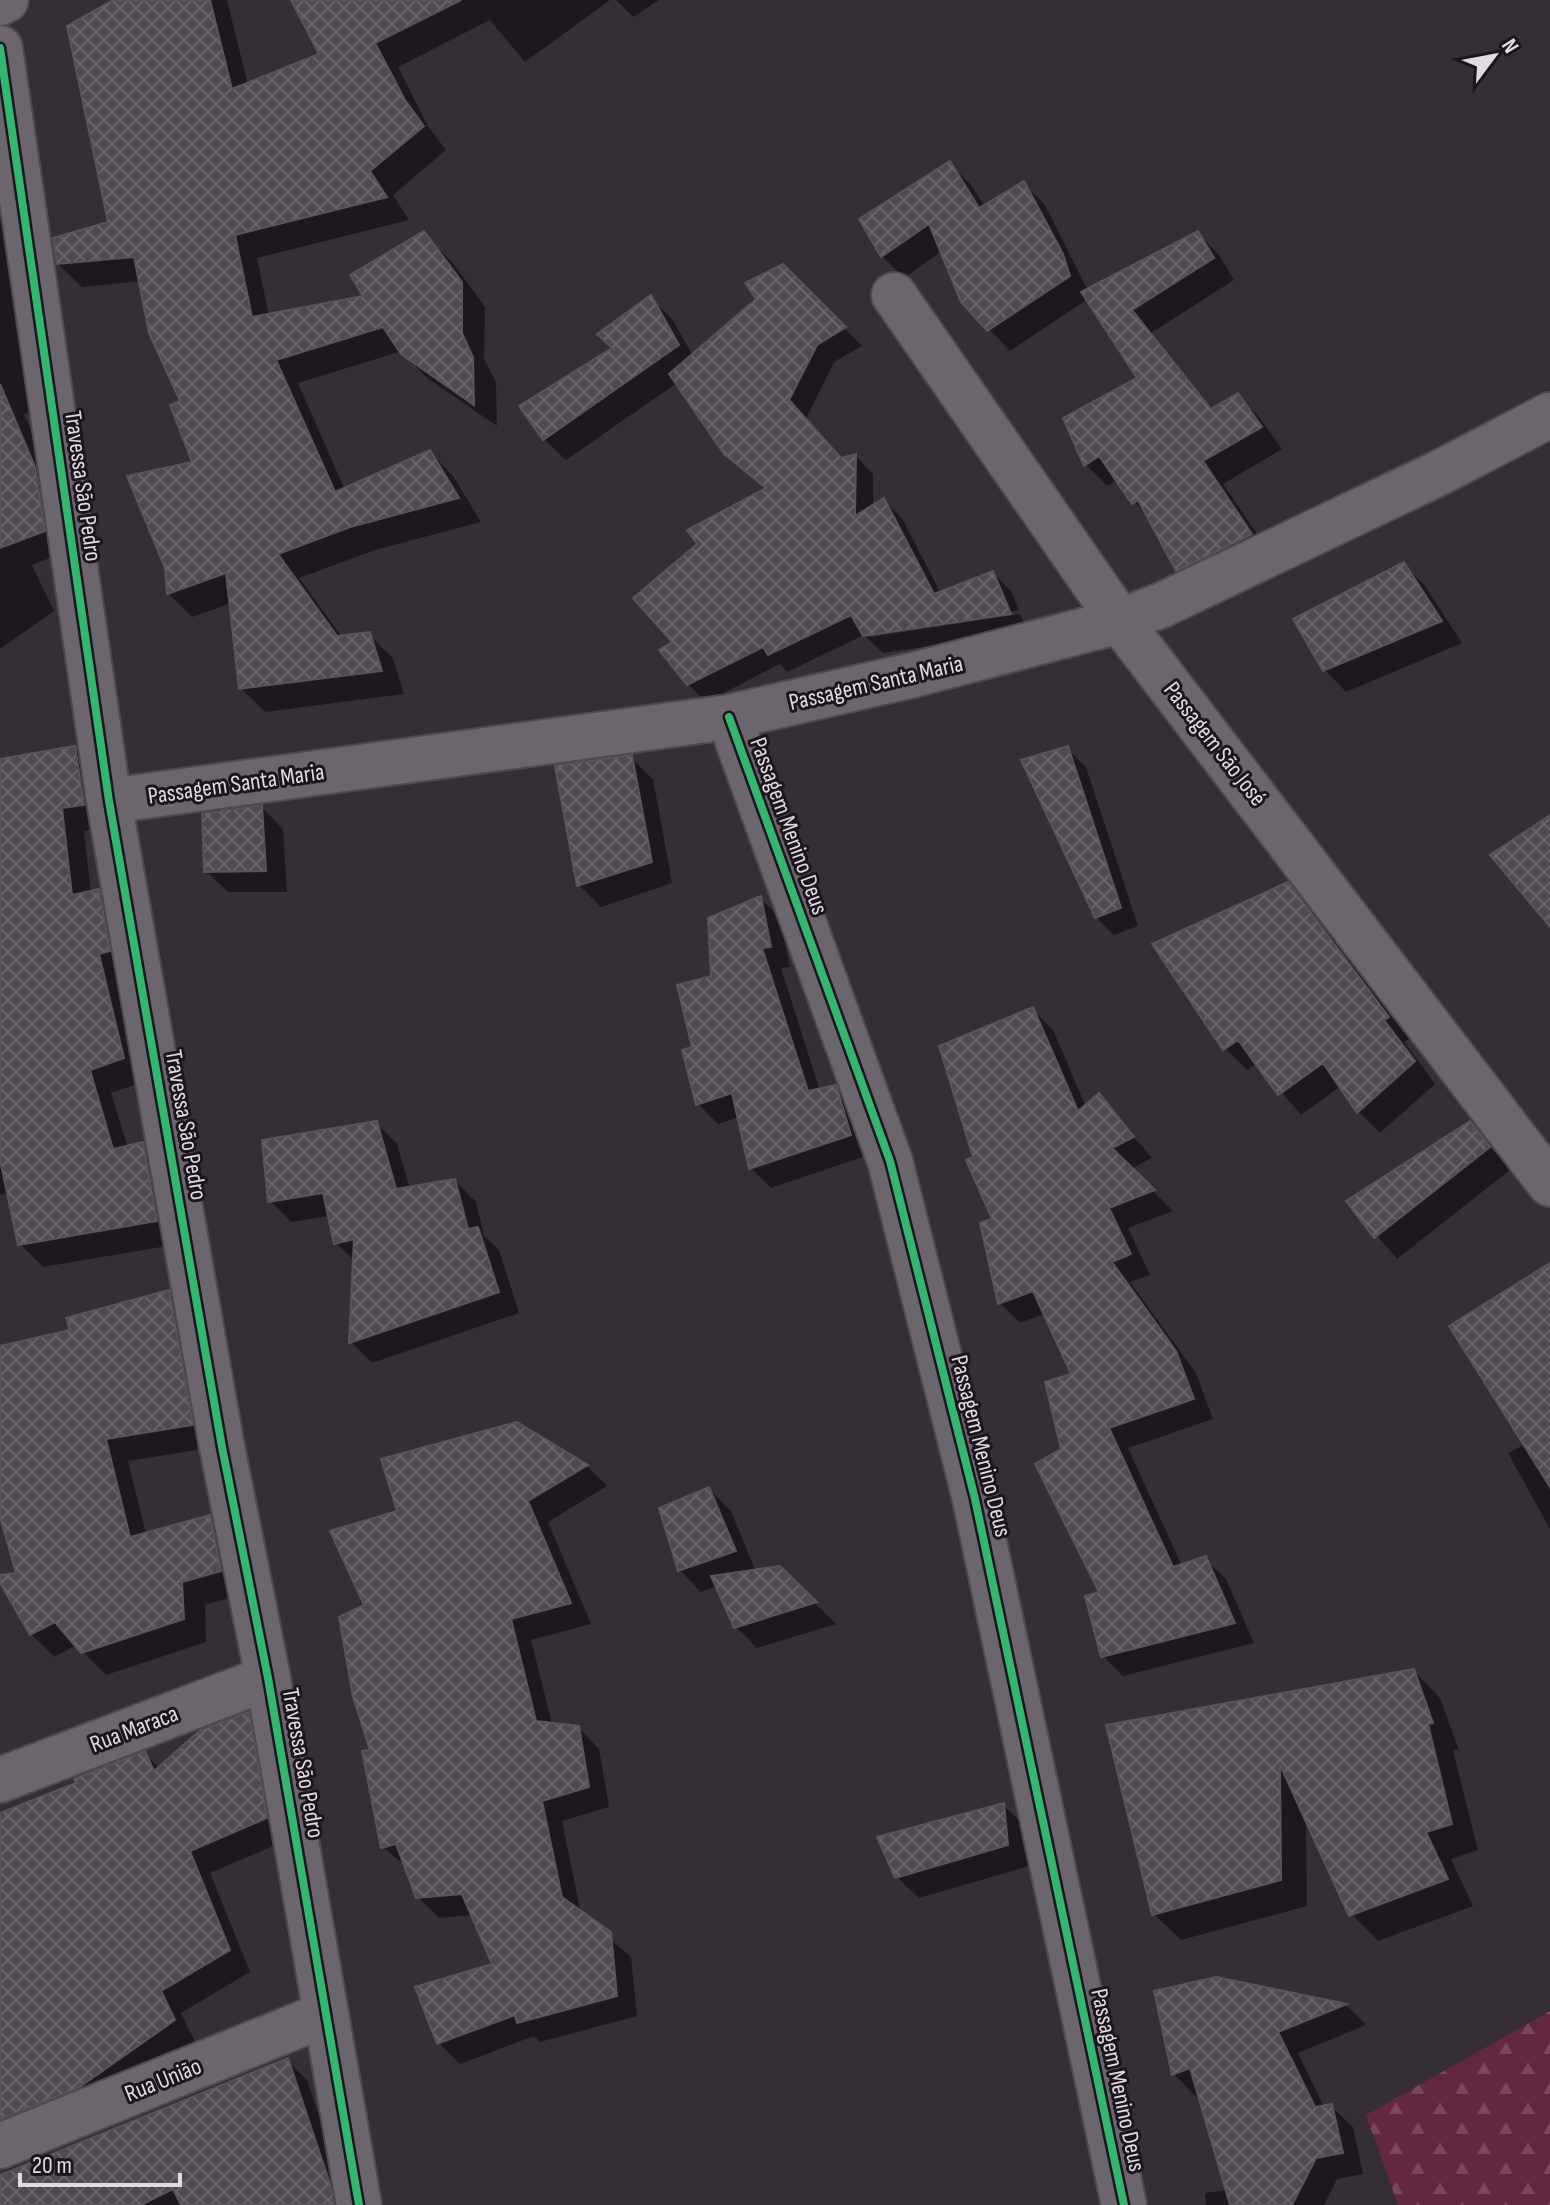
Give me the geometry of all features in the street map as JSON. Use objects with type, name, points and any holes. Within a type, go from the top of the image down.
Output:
[{"type":"street","points":[[0,3],[6,0]]},
{"type":"street","name":"Travessa São Pedro","points":[[0,48],[109,801],[222,1447],[268,1678],[359,2205]]},
{"type":"street","name":"Passagem São José","points":[[894,295],[1120,621],[1550,1184]]},
{"type":"street","name":"Passagem Santa Maria","points":[[109,801],[729,717],[913,675],[1120,621],[1162,605],[1550,415]]},
{"type":"street","name":"Passagem Menino Deus","points":[[729,717],[890,1161],[975,1499],[1124,2205]]},
{"type":"street","name":"Rua Maraca","points":[[0,1780],[268,1678]]},
{"type":"street","name":"Rua União","points":[[0,2146],[326,2014]]},
{"type":"green space","points":[[1550,2011],[1550,2205],[1398,2205],[1366,2115]]},
{"type":"building","points":[[113,0],[210,0],[232,89],[319,54],[291,0],[461,0],[375,43],[405,100],[424,126],[370,171],[387,197],[235,235],[252,317],[363,296],[350,275],[424,231],[462,282],[462,333],[473,357],[474,405],[401,354],[383,327],[276,360],[335,492],[430,450],[459,498],[350,527],[278,554],[337,636],[370,632],[382,671],[239,689],[226,573],[167,594],[165,568],[127,476],[192,462],[170,405],[180,401],[149,333],[134,257],[57,264],[53,238],[108,222],[67,26]]},
{"type":"building","points":[[950,161],[979,208],[1024,181],[1063,254],[1070,276],[987,331],[961,302],[929,224],[881,257],[859,219]]},
{"type":"building","points":[[1198,231],[1214,258],[1132,310],[1211,409],[1238,393],[1262,427],[1203,461],[1252,534],[1176,571],[1138,500],[1132,504],[1099,456],[1084,466],[1063,418],[1137,378],[1081,292]]},
{"type":"building","points":[[783,264],[846,327],[817,345],[789,400],[841,458],[856,454],[855,516],[884,498],[934,594],[993,571],[1011,614],[863,636],[851,615],[768,655],[763,647],[687,685],[659,650],[672,642],[633,598],[697,544],[687,530],[766,488],[724,454],[669,374],[756,299],[745,283]]},
{"type":"building","points":[[651,295],[679,345],[543,440],[519,406],[612,348],[597,334]]},
{"type":"building","points":[[0,384],[35,467],[45,531],[0,548]]},
{"type":"building","points":[[1404,562],[1442,621],[1323,671],[1293,619]]},
{"type":"building","points":[[75,746],[84,805],[62,808],[72,895],[99,889],[110,951],[99,954],[124,1058],[90,1070],[113,1149],[143,1142],[157,1221],[18,1245],[0,1160],[0,759]]},
{"type":"building","points":[[1068,746],[1121,908],[1095,918],[1021,760]]},
{"type":"building","points":[[632,755],[652,862],[577,886],[555,766]]},
{"type":"building","points":[[262,805],[266,871],[204,872],[202,814]]},
{"type":"building","points":[[1550,815],[1550,927],[1490,855]]},
{"type":"building","points":[[1288,882],[1389,1017],[1384,1020],[1415,1061],[1357,1113],[1323,1063],[1278,1095],[1238,1040],[1223,1050],[1152,944]]},
{"type":"building","points":[[761,896],[771,947],[762,948],[808,1091],[836,1085],[851,1135],[749,1169],[732,1093],[696,1105],[682,1050],[692,1047],[677,985],[711,976],[708,918]]},
{"type":"building","points":[[1033,1007],[1078,1111],[1099,1093],[1134,1137],[1112,1148],[1155,1190],[1109,1208],[1131,1254],[1112,1262],[1176,1351],[1194,1399],[1109,1428],[1173,1567],[1206,1556],[1235,1623],[1101,1657],[1085,1596],[1099,1592],[1035,1464],[1061,1449],[1045,1382],[1071,1374],[1033,1291],[998,1304],[980,1223],[992,1219],[966,1160],[973,1157],[939,1046]]},
{"type":"building","points":[[377,1121],[396,1189],[455,1179],[468,1229],[478,1227],[499,1292],[349,1343],[354,1239],[334,1244],[323,1193],[268,1202],[262,1140]]},
{"type":"building","points":[[1470,1121],[1490,1147],[1374,1238],[1346,1201]]},
{"type":"building","points":[[1550,1263],[1550,1487],[1449,1326]]},
{"type":"building","points":[[169,1290],[193,1425],[106,1439],[130,1537],[210,1515],[221,1571],[182,1582],[184,1619],[81,1653],[55,1622],[30,1635],[0,1583],[0,1575],[16,1573],[0,1517],[0,1346],[70,1330],[66,1318]]},
{"type":"building","points":[[517,1422],[588,1465],[528,1501],[571,1603],[511,1619],[536,1721],[579,1726],[589,1787],[542,1801],[562,1897],[611,1932],[617,1996],[517,2023],[515,2015],[437,2044],[415,1987],[492,1964],[462,1894],[416,1898],[396,1844],[381,1848],[362,1751],[370,1750],[353,1697],[339,1617],[364,1605],[330,1531],[397,1511],[381,1459]]},
{"type":"building","points":[[709,1487],[736,1551],[678,1571],[659,1508]]},
{"type":"building","points":[[780,1566],[817,1602],[734,1628],[711,1576]]},
{"type":"building","points":[[1414,1669],[1433,1723],[1428,1724],[1452,1824],[1426,1832],[1448,1879],[1349,1916],[1280,1765],[1281,1880],[1152,1915],[1106,1725]]},
{"type":"building","points":[[249,1712],[267,1818],[190,1851],[230,1950],[161,1991],[175,2020],[78,2088],[0,2119],[0,1813],[145,1751],[154,1771],[199,1731]]},
{"type":"building","points":[[1004,1803],[1008,1845],[895,1878],[877,1837]]},
{"type":"building","points":[[1216,1977],[1347,2004],[1278,2032],[1315,2107],[1332,2104],[1343,2153],[1316,2158],[1292,2205],[1230,2205],[1190,2068],[1172,2075],[1154,1991]]},
{"type":"building","points":[[288,2058],[330,2184],[334,2205],[181,2205],[173,2189],[141,2205],[0,2205],[0,2175]]},
{"type":"cycle path","points":[[0,48],[109,801],[222,1447],[268,1678],[359,2205]]},
{"type":"cycle path","points":[[729,717],[890,1161],[975,1499],[1124,2205]]}]
